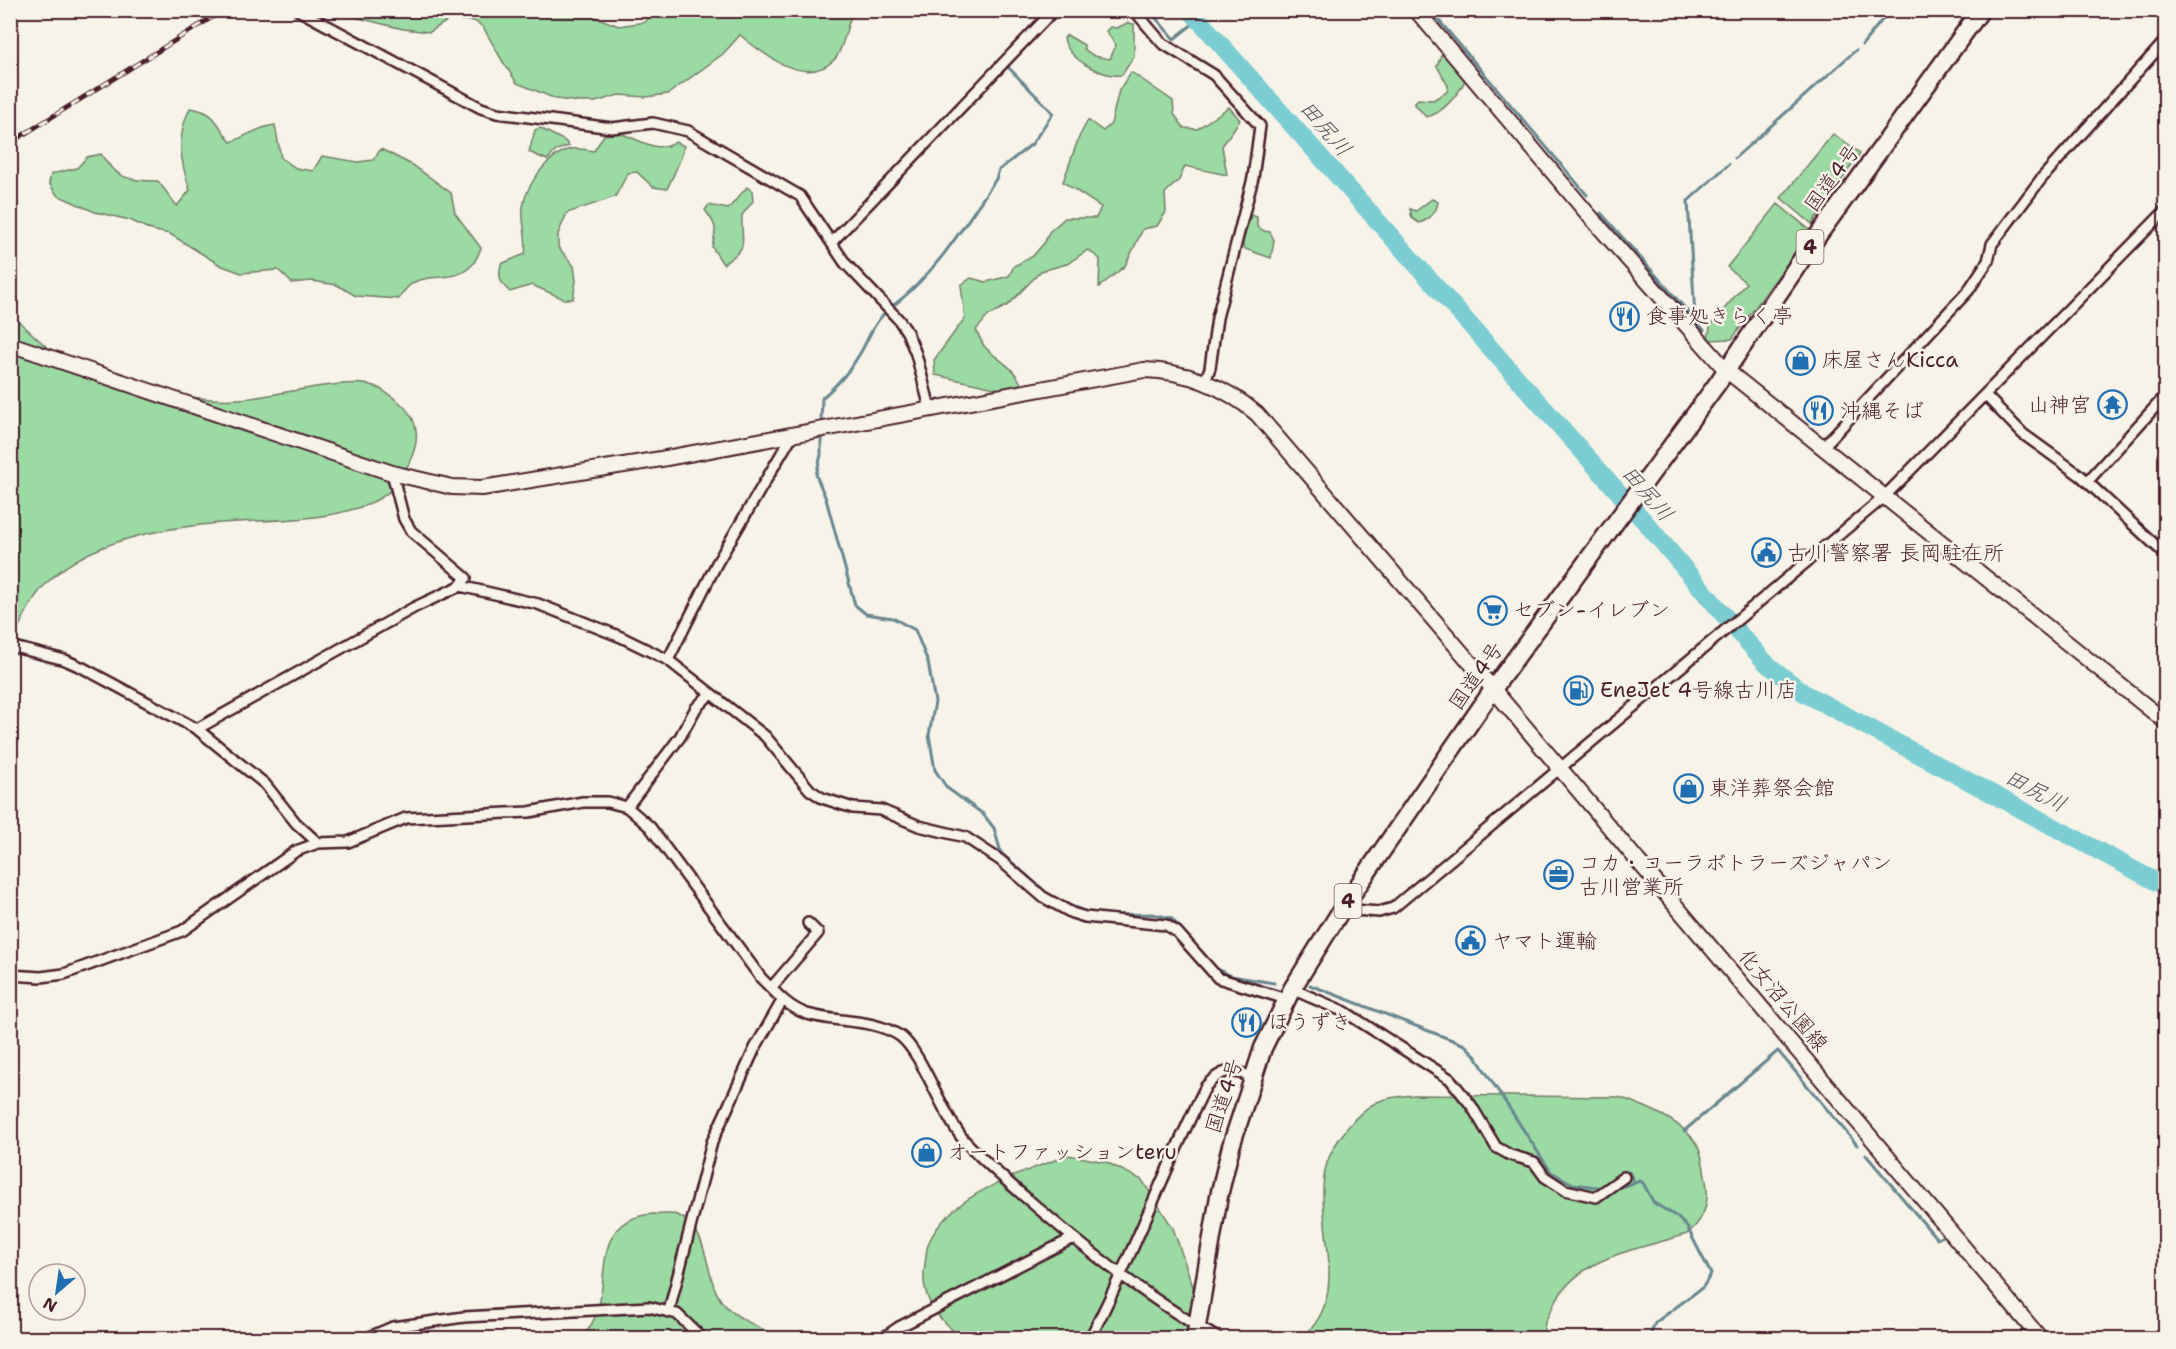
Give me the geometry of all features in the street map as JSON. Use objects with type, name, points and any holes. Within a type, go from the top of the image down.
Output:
[{"type":"highway","name":"国道4号","points":[[1196,1333],[1221,1186],[1231,1146],[1263,1048],[1289,994],[1342,909],[1493,689],[1642,487],[1819,234],[1981,10]]},
{"type":"street","points":[[298,10],[410,71],[497,113],[612,128],[653,123],[688,131],[800,196],[845,263],[899,320],[907,332],[916,354],[930,408]]},
{"type":"street","points":[[832,242],[1054,10]]},
{"type":"street","points":[[1134,10],[1162,43],[1214,75],[1260,126],[1253,178],[1217,318],[1210,368],[1205,381]]},
{"type":"street","points":[[1416,10],[1579,204],[1726,370],[1883,498],[2166,722]]},
{"type":"street","points":[[1821,448],[1968,291],[1988,261],[1992,244],[2041,179],[2166,40]]},
{"type":"street","points":[[1342,909],[1379,912],[1394,908],[1883,498],[2166,210]]},
{"type":"street","name":"化女沼公園線","points":[[10,344],[392,472],[452,486],[482,488],[1144,370],[1168,370],[1205,381],[1223,390],[1257,414],[1493,689],[1558,769],[2040,1338]]},
{"type":"street","points":[[1985,395],[2023,434],[2087,482],[2166,555]]},
{"type":"street","points":[[2087,482],[2166,395]]},
{"type":"street","points":[[668,660],[717,563],[793,434]]},
{"type":"street","points":[[197,729],[414,607],[460,586],[466,579],[411,531],[404,519],[392,472]]},
{"type":"street","points":[[460,586],[538,604],[621,637],[668,660],[684,670],[710,694],[765,736],[810,790],[822,798],[853,808],[881,810],[920,826],[965,837],[1000,860],[1043,897],[1072,913],[1085,917],[1166,925],[1177,932],[1218,978],[1289,994],[1345,1012],[1450,1079],[1466,1098],[1496,1147],[1510,1155],[1534,1161],[1545,1177],[1565,1190],[1596,1197],[1624,1177]]},
{"type":"street","points":[[10,646],[65,660],[197,729],[265,784],[296,824],[318,843]]},
{"type":"street","points":[[627,807],[680,737],[696,708],[710,694]]},
{"type":"street","points":[[10,975],[41,977],[64,974],[182,931],[296,851],[318,843],[348,842],[406,818],[529,812],[583,802],[608,802],[627,807],[650,827],[782,1000],[807,1014],[877,1026],[900,1036],[912,1050],[941,1106],[962,1138],[991,1168],[1121,1278],[1196,1333],[1218,1338]]},
{"type":"street","points":[[771,988],[818,933],[808,923]]},
{"type":"street","points":[[669,1311],[712,1142],[755,1048],[782,1000]]},
{"type":"street","points":[[1090,1338],[1121,1278],[1144,1220],[1206,1086],[1218,1073],[1227,1071],[1254,1077]]},
{"type":"street","points":[[883,1338],[899,1327],[1073,1238]]},
{"type":"street","points":[[368,1338],[393,1327],[464,1317],[649,1307],[669,1311],[684,1319],[702,1338]]},
{"type":"green space","points":[[576,10],[619,26],[645,22],[654,11],[853,11],[838,55],[824,67],[811,71],[798,70],[773,59],[740,35],[723,54],[668,94],[646,97],[619,95],[595,102],[579,102],[556,99],[517,83],[483,27],[474,21],[450,19],[430,32],[403,29],[330,11]]},
{"type":"green space","points":[[1127,23],[1134,24],[1134,56],[1122,75],[1105,73],[1087,66],[1072,53],[1064,38],[1067,35],[1084,45],[1084,49],[1094,56],[1110,59],[1116,45],[1106,31],[1110,27],[1117,28]]},
{"type":"green space","points":[[1441,55],[1446,56],[1465,80],[1449,103],[1438,112],[1426,117],[1414,103],[1418,99],[1433,100],[1447,92],[1448,86],[1437,66]]},
{"type":"green space","points":[[1131,72],[1173,101],[1174,114],[1184,128],[1197,129],[1229,107],[1240,120],[1222,146],[1227,175],[1185,166],[1179,180],[1165,193],[1166,212],[1157,226],[1143,229],[1125,266],[1099,287],[1100,259],[1088,250],[1067,264],[1041,271],[1008,305],[988,316],[976,330],[981,341],[990,352],[1014,372],[1021,384],[999,389],[935,375],[934,360],[965,318],[961,285],[971,278],[986,282],[1009,276],[1014,266],[1033,256],[1045,242],[1049,232],[1065,218],[1096,218],[1101,207],[1063,182],[1079,137],[1088,120],[1103,131],[1111,124],[1119,90]]},
{"type":"green space","points":[[190,108],[206,112],[211,116],[231,142],[275,125],[281,158],[296,168],[313,171],[322,156],[358,162],[373,160],[381,149],[414,166],[451,193],[455,213],[481,248],[476,259],[463,272],[415,282],[406,288],[399,299],[356,296],[337,285],[312,281],[292,283],[278,270],[241,273],[220,265],[170,234],[151,230],[130,220],[95,212],[57,195],[49,183],[51,174],[77,168],[87,157],[101,154],[118,174],[132,179],[158,181],[177,206],[190,190],[182,159],[181,139]]},
{"type":"green space","points":[[540,128],[565,141],[569,146],[557,150],[547,160],[529,152],[535,130]]},
{"type":"green space","points":[[618,133],[654,146],[668,146],[676,142],[684,146],[667,189],[653,187],[637,172],[628,173],[615,197],[567,213],[558,234],[558,247],[574,266],[576,281],[573,299],[564,299],[532,285],[510,292],[501,280],[501,264],[525,254],[523,207],[533,180],[546,164],[562,152],[571,149],[594,151],[604,135]]},
{"type":"green space","points":[[1833,134],[1860,153],[1812,224],[1781,198]]},
{"type":"green space","points":[[747,187],[752,191],[753,201],[742,215],[743,243],[738,252],[723,264],[712,247],[715,227],[705,210],[709,205],[728,209]]},
{"type":"green space","points":[[1432,199],[1438,202],[1432,215],[1419,223],[1412,218],[1410,209],[1416,211]]},
{"type":"green space","points":[[1778,204],[1811,231],[1732,339],[1708,340],[1710,326],[1746,283],[1727,267]]},
{"type":"green space","points":[[1251,215],[1257,217],[1257,226],[1270,232],[1274,240],[1271,258],[1245,249],[1242,243]]},
{"type":"green space","points":[[11,314],[51,351],[77,368],[182,395],[233,399],[327,385],[373,386],[395,399],[412,418],[416,428],[415,449],[405,471],[387,494],[353,509],[311,517],[198,525],[168,530],[108,545],[81,557],[57,573],[38,593],[11,643]]},
{"type":"green space","points":[[1415,1095],[1619,1097],[1641,1105],[1675,1123],[1693,1139],[1699,1149],[1707,1189],[1702,1217],[1687,1234],[1609,1258],[1576,1276],[1563,1290],[1548,1316],[1544,1326],[1545,1338],[1301,1338],[1317,1321],[1326,1301],[1329,1279],[1323,1185],[1331,1153],[1348,1127],[1370,1106],[1385,1099]]},
{"type":"green space","points":[[1068,1155],[1106,1162],[1142,1180],[1173,1228],[1207,1328],[1220,1338],[962,1338],[945,1324],[932,1307],[924,1277],[928,1244],[940,1225],[954,1210],[990,1187]]},
{"type":"green space","points":[[654,1214],[675,1214],[688,1222],[702,1243],[712,1281],[723,1303],[742,1319],[782,1338],[582,1338],[598,1310],[608,1248],[613,1235],[621,1225],[635,1218]]},
{"type":"waterway","points":[[1149,10],[1174,39],[1198,20]]},
{"type":"waterway","name":"田尻川","points":[[1190,10],[1645,522],[1767,664],[1804,693],[2166,887]]},
{"type":"waterway","points":[[1430,10],[1587,195]]},
{"type":"waterway","points":[[1862,45],[1890,10]]},
{"type":"waterway","points":[[894,305],[937,263],[962,230],[996,179],[999,170],[1032,144],[1053,113],[1007,66],[1052,19]]},
{"type":"waterway","points":[[1735,158],[1856,50]]},
{"type":"waterway","points":[[1695,316],[1688,201],[1729,164]]},
{"type":"waterway","points":[[1601,213],[1704,330]]},
{"type":"waterway","points":[[821,422],[822,398],[851,367],[875,324],[883,315]]},
{"type":"waterway","points":[[821,436],[821,455],[816,475],[826,499],[855,605],[866,614],[893,618],[915,630],[928,662],[935,702],[929,735],[935,770],[947,788],[983,814],[994,828],[1001,853],[1050,896]]},
{"type":"waterway","points":[[1064,903],[1091,914]]},
{"type":"waterway","points":[[1113,915],[1152,914],[1171,918],[1214,967],[1231,976],[1274,983]]},
{"type":"waterway","points":[[1310,985],[1465,1045],[1474,1054],[1551,1172],[1573,1184],[1604,1188]]},
{"type":"waterway","points":[[1684,1131],[1778,1051],[1857,1145]]},
{"type":"waterway","points":[[1866,1155],[1937,1239],[1945,1235]]},
{"type":"waterway","points":[[1629,1172],[1635,1183]]},
{"type":"waterway","points":[[1614,1189],[1640,1181],[1643,1183],[1654,1203],[1677,1217],[1687,1227],[1711,1274],[1703,1287],[1655,1323],[1649,1338]]},
{"type":"waterway","points":[[1960,1254],[2030,1338]]},
{"type":"railway","points":[[10,143],[224,10]]},
{"type":"place","name":"食事処きらく亭","points":[[1625,316]]},
{"type":"place","name":"床屋さんKicca","points":[[1801,360]]},
{"type":"place","name":"山神宮","points":[[2112,405]]},
{"type":"place","name":"沖縄そば","points":[[1819,411]]},
{"type":"place","name":"古川警察署 長岡駐在所","points":[[1766,553]]},
{"type":"place","name":"セブン-イレブン","points":[[1492,610]]},
{"type":"place","name":"EneJet 4号線古川店","points":[[1579,690]]},
{"type":"place","name":"東洋葬祭会館","points":[[1688,788]]},
{"type":"place","name":"コカ・コーラボトラーズジャパン 古川営業所","points":[[1558,875]]},
{"type":"place","name":"ヤマト運輸","points":[[1471,941]]},
{"type":"place","name":"ほうずき","points":[[1247,1022]]},
{"type":"place","name":"オートファッションteru","points":[[926,1152]]}]
